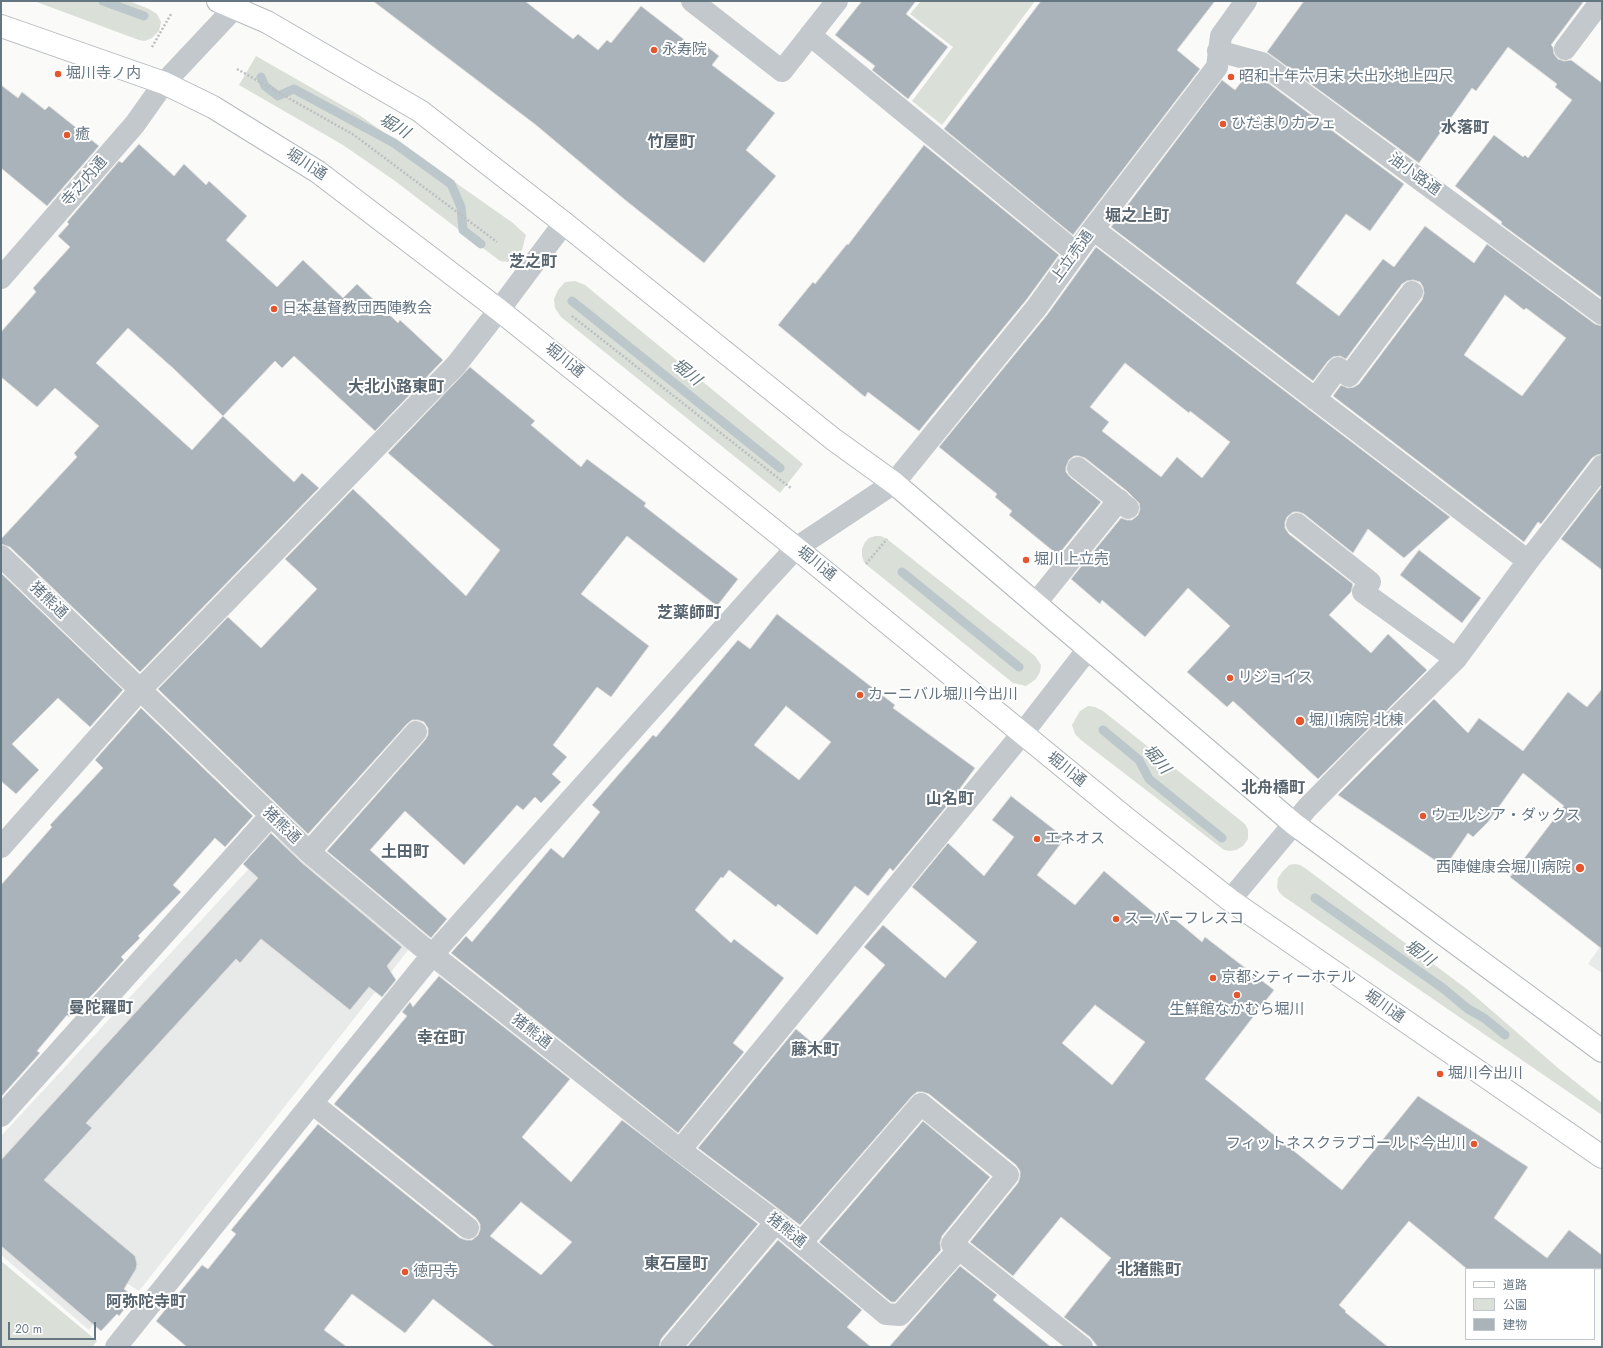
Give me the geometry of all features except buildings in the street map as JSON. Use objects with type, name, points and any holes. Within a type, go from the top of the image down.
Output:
[{"type":"main road","points":[[231,3],[267,22],[420,111],[564,223],[834,439],[894,482],[1294,824],[1602,1051]]},
{"type":"main road","name":"堀川通","points":[[1,26],[164,83],[213,107],[318,172],[500,310],[796,548],[1127,819],[1230,900],[1602,1157]]},
{"type":"street","points":[[702,4],[782,71],[837,1]]},
{"type":"street","name":"上立売通","points":[[116,1347],[433,954],[796,548],[894,482],[1037,307],[1093,229],[1217,67],[1220,36],[1246,1]]},
{"type":"street","points":[[1565,49],[1601,1]]},
{"type":"street","name":"寺之内通","points":[[1,278],[135,124],[164,83],[231,3]]},
{"type":"street","points":[[810,35],[1076,253]]},
{"type":"street","name":"油小路通","points":[[1218,51],[1262,63],[1602,314]]},
{"type":"street","points":[[1,847],[140,690],[456,364],[500,310],[564,223]]},
{"type":"street","points":[[1093,229],[1528,561]]},
{"type":"street","points":[[1315,399],[1338,368],[1349,376],[1412,292]]},
{"type":"street","points":[[1230,900],[1294,824],[1362,752],[1456,659],[1528,561],[1602,466]]},
{"type":"street","points":[[1036,604],[1124,504],[1078,468]]},
{"type":"street","points":[[1297,524],[1370,582],[1363,592],[1456,659]]},
{"type":"street","name":"猪熊通","points":[[3,563],[140,690],[309,852],[433,954],[680,1150],[776,1222],[886,1314],[900,1315],[959,1249]]},
{"type":"street","points":[[680,1150],[1022,734],[1088,649]]},
{"type":"street","points":[[309,852],[416,732]]},
{"type":"street","points":[[1,1116],[271,815]]},
{"type":"street","points":[[312,1103],[468,1228]]},
{"type":"street","points":[[801,1243],[921,1104],[1008,1174],[952,1244],[1082,1347]]},
{"type":"street","points":[[671,1347],[776,1222]]},
{"type":"path","points":[[152,47],[171,14]]},
{"type":"path","points":[[237,69],[354,135],[497,242]]},
{"type":"path","points":[[572,316],[792,489]]},
{"type":"path","points":[[866,564],[887,539]]},
{"type":"shaded area","points":[[282,833],[413,944],[139,1291],[125,1282],[89,1330],[1,1255],[1,1136]]},
{"type":"shaded area","points":[[1602,944],[1602,973],[1588,964]]},
{"type":"green space","points":[[34,1],[129,1],[157,14],[161,22],[159,31],[152,38],[145,41]]},
{"type":"green space","points":[[921,1],[1035,1],[942,125],[912,101],[953,47],[910,14]]},
{"type":"green space","points":[[256,56],[359,115],[513,223],[526,235],[522,250],[516,257],[508,262],[500,261],[395,181],[343,145],[239,85]]},
{"type":"green space","points":[[575,281],[585,285],[803,464],[780,493],[561,317],[555,308],[554,299],[558,290],[565,282]]},
{"type":"green space","points":[[881,536],[887,539],[1035,656],[1041,665],[1040,672],[1036,679],[1026,686],[1013,683],[868,566],[864,562],[862,549],[865,542],[869,538]]},
{"type":"green space","points":[[1088,706],[1095,707],[1103,711],[1245,824],[1248,830],[1248,839],[1243,846],[1236,850],[1224,850],[1081,740],[1075,734],[1072,725],[1080,711]]},
{"type":"green space","points":[[1295,864],[1305,868],[1468,990],[1558,1068],[1602,1103],[1602,1115],[1283,896],[1277,887],[1278,878],[1289,865]]},
{"type":"green space","points":[[1,1261],[97,1341],[92,1347],[1,1347]]},
{"type":"waterway","name":"堀川","points":[[103,1],[144,16]]},
{"type":"waterway","name":"堀川","points":[[261,77],[265,86],[278,96],[294,89],[394,143],[451,184],[461,207],[463,230],[481,244]]},
{"type":"waterway","name":"堀川","points":[[572,301],[780,468]]},
{"type":"waterway","name":"堀川","points":[[902,572],[1019,667]]},
{"type":"waterway","name":"堀川","points":[[1103,730],[1139,760],[1149,779],[1222,838]]},
{"type":"waterway","name":"堀川","points":[[1315,898],[1444,989],[1468,1009],[1484,1018],[1505,1035]]},
{"type":"place","name":"永寿院","points":[[654,50]]},
{"type":"place","name":"堀川寺ノ内","points":[[58,74]]},
{"type":"place","name":"昭和十年六月末 大出水地上四尺","points":[[1231,77]]},
{"type":"place","name":"ひだまりカフェ","points":[[1223,124]]},
{"type":"place","name":"癒","points":[[67,135]]},
{"type":"place","name":"日本基督教団西陣教会","points":[[274,309]]},
{"type":"place","name":"堀川上立売","points":[[1026,560]]},
{"type":"place","name":"リジョイス","points":[[1230,678]]},
{"type":"place","name":"カーニバル堀川今出川","points":[[860,695]]},
{"type":"place","name":"堀川病院 北棟","points":[[1300,721]]},
{"type":"place","name":"ウェルシア・ダックス","points":[[1423,816]]},
{"type":"place","name":"エネオス","points":[[1037,839]]},
{"type":"place","name":"西陣健康会堀川病院","points":[[1580,868]]},
{"type":"place","name":"スーパーフレスコ","points":[[1116,919]]},
{"type":"place","name":"京都シティーホテル","points":[[1213,978]]},
{"type":"place","name":"生鮮館なかむら堀川","points":[[1237,995]]},
{"type":"place","name":"堀川今出川","points":[[1440,1074]]},
{"type":"place","name":"フィットネスクラブゴールド今出川","points":[[1474,1144]]},
{"type":"place","name":"徳円寺","points":[[405,1272]]},
{"type":"district","name":"水落町","points":[[1465,129]]},
{"type":"district","name":"竹屋町","points":[[671,143]]},
{"type":"district","name":"堀之上町","points":[[1137,217]]},
{"type":"district","name":"芝之町","points":[[533,263]]},
{"type":"district","name":"大北小路東町","points":[[396,388]]},
{"type":"district","name":"芝薬師町","points":[[689,614]]},
{"type":"district","name":"北舟橋町","points":[[1273,789]]},
{"type":"district","name":"山名町","points":[[950,800]]},
{"type":"district","name":"土田町","points":[[405,853]]},
{"type":"district","name":"曼陀羅町","points":[[101,1009]]},
{"type":"district","name":"幸在町","points":[[441,1039]]},
{"type":"district","name":"藤木町","points":[[815,1051]]},
{"type":"district","name":"東石屋町","points":[[676,1265]]},
{"type":"district","name":"北猪熊町","points":[[1149,1271]]},
{"type":"district","name":"阿弥陀寺町","points":[[146,1303]]}]
